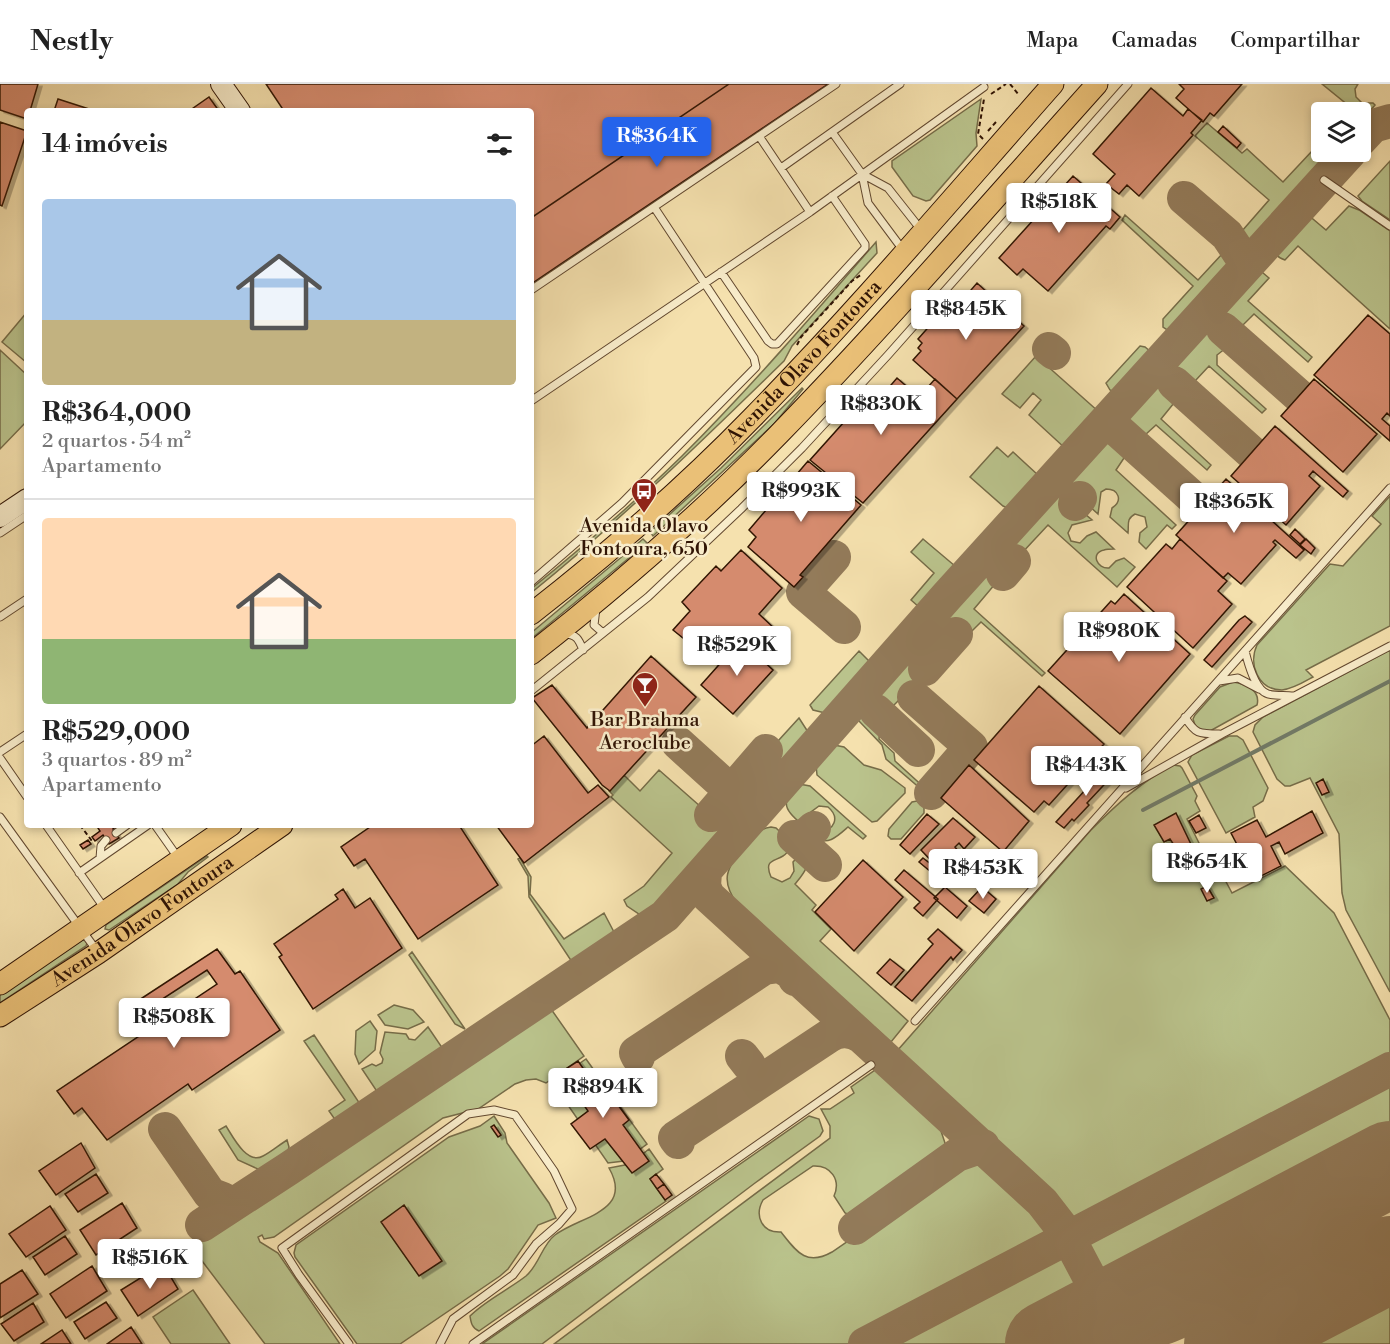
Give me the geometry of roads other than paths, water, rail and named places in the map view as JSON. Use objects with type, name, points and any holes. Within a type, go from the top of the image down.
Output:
[{"type":"main road","name":"Avenida Olavo Fontoura","points":[[534,612],[648,518],[818,350],[1053,84]]},
{"type":"main road","name":"Avenida Olavo Fontoura","points":[[534,652],[680,528],[779,434],[1097,84]]},
{"type":"main road","points":[[980,167],[977,176],[978,186],[989,195],[996,196]]},
{"type":"main road","points":[[944,208],[955,208],[958,211],[961,215],[963,232]]},
{"type":"main road","name":"Avenida Olavo Fontoura","points":[[0,984],[227,828]]},
{"type":"main road","points":[[231,828],[235,843],[246,850]]},
{"type":"main road","name":"Avenida Olavo Fontoura","points":[[0,1016],[98,953],[278,828]]},
{"type":"main road","points":[[201,846],[214,857],[214,872]]},
{"type":"street","points":[[221,84],[238,108]]},
{"type":"street","points":[[0,517],[24,501]]},
{"type":"lane","points":[[534,288],[836,84]]},
{"type":"lane","points":[[781,168],[900,84]]},
{"type":"lane","points":[[534,689],[648,597],[802,448],[888,355],[1128,84]]},
{"type":"lane","points":[[534,399],[810,212],[984,87]]},
{"type":"lane","points":[[832,132],[862,174],[868,203],[904,252]]},
{"type":"lane","points":[[759,136],[810,212]]},
{"type":"lane","points":[[862,174],[888,188],[922,232]]},
{"type":"lane","points":[[1324,180],[1390,226]]},
{"type":"lane","points":[[721,272],[768,341],[777,344],[865,248],[866,244],[832,196]]},
{"type":"lane","points":[[534,579],[622,503],[756,367],[757,361],[654,207]]},
{"type":"lane","points":[[915,1021],[1390,488]]},
{"type":"lane","points":[[0,533],[24,517]]},
{"type":"lane","points":[[600,598],[594,625],[603,633]]},
{"type":"lane","points":[[0,617],[24,601]]},
{"type":"lane","points":[[556,635],[572,634],[578,638],[583,650]]},
{"type":"lane","points":[[1119,793],[1222,734],[1390,646]]},
{"type":"lane","points":[[1245,651],[1251,672],[1262,690]]},
{"type":"lane","points":[[1218,681],[1238,678],[1267,694],[1295,696]]},
{"type":"lane","points":[[1185,717],[1192,730],[1202,734],[1222,734]]},
{"type":"lane","points":[[0,753],[24,736]]},
{"type":"lane","points":[[0,758],[24,793]]},
{"type":"lane","points":[[0,817],[98,953]]},
{"type":"lane","points":[[48,828],[107,911]]},
{"type":"lane","points":[[116,833],[123,828]]},
{"type":"lane","points":[[79,873],[141,828]]},
{"type":"lane","points":[[157,828],[180,861]]},
{"type":"lane","points":[[100,856],[101,846],[106,840]]},
{"type":"lane","points":[[474,1344],[871,1065]]},
{"type":"lane","points":[[350,1344],[282,1248],[468,1114],[494,1110],[515,1115],[554,1172],[572,1209],[536,1244],[513,1275],[453,1319],[440,1344]]},
{"type":"waterway","points":[[1143,810],[1390,681]]},
{"type":"place","name":"Avenida Olavo Fontoura, 650","points":[[644,514]]},
{"type":"place","name":"Bar Brahma Aeroclube","points":[[645,708]]}]
